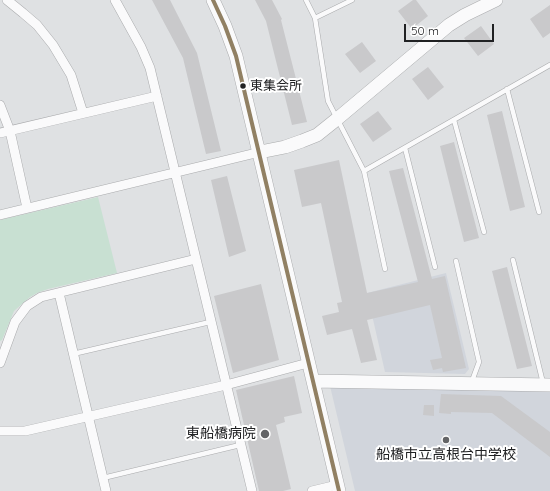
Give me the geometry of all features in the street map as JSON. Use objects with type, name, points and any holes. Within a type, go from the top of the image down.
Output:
[{"type":"street","points":[[7,0],[37,25],[53,45],[71,75],[83,113]]},
{"type":"street","points":[[115,0],[141,47],[150,68],[176,172],[210,322],[252,491]]},
{"type":"street","points":[[214,0],[236,56],[260,152],[338,488],[312,491]]},
{"type":"street","points":[[0,215],[302,142],[317,135],[337,119],[449,24],[496,0]]},
{"type":"street","points":[[0,133],[157,96]]},
{"type":"street","points":[[0,106],[10,131],[27,208]]},
{"type":"street","points":[[0,363],[3,349],[15,322],[27,306],[41,297],[196,259]]},
{"type":"street","points":[[59,293],[106,491]]},
{"type":"street","points":[[0,431],[25,431],[226,385],[308,363]]},
{"type":"street","points":[[313,381],[547,385]]},
{"type":"lane","points":[[306,0],[315,18],[328,101],[364,171],[385,269]]},
{"type":"lane","points":[[315,18],[352,0]]},
{"type":"lane","points":[[364,171],[550,65]]},
{"type":"lane","points":[[507,89],[539,212]]},
{"type":"lane","points":[[454,120],[484,232]]},
{"type":"lane","points":[[405,148],[435,267]]},
{"type":"lane","points":[[513,260],[547,385]]},
{"type":"lane","points":[[456,261],[479,362],[472,384]]},
{"type":"lane","points":[[73,354],[210,322]]},
{"type":"lane","points":[[102,478],[240,445]]},
{"type":"shaded area","points":[[446,273],[469,369],[465,374],[385,372],[367,293]]},
{"type":"shaded area","name":"船橋市立高根台中学校","points":[[330,386],[550,390],[550,491],[355,491]]},
{"type":"green space","points":[[98,197],[117,273],[48,289],[30,297],[14,311],[2,340],[0,341],[0,220]]},
{"type":"building","points":[[152,0],[170,0],[197,53],[221,151],[206,154],[183,58]]},
{"type":"building","points":[[255,0],[272,0],[282,19],[281,20],[307,122],[292,125],[266,21]]},
{"type":"building","points":[[413,0],[416,0],[428,16],[412,29],[398,11]]},
{"type":"building","points":[[550,5],[550,33],[543,38],[530,19]]},
{"type":"building","points":[[481,26],[494,44],[478,56],[464,38]]},
{"type":"building","points":[[362,42],[376,61],[360,73],[345,54]]},
{"type":"building","points":[[428,67],[444,87],[428,100],[412,79]]},
{"type":"building","points":[[378,111],[392,129],[373,142],[360,124]]},
{"type":"building","points":[[502,111],[525,207],[510,211],[487,115]]},
{"type":"building","points":[[454,142],[479,238],[464,242],[440,146]]},
{"type":"building","points":[[339,160],[367,293],[418,282],[389,171],[403,168],[432,279],[445,276],[466,368],[443,372],[442,368],[433,370],[430,360],[442,358],[430,305],[367,320],[377,360],[361,363],[352,329],[327,335],[322,316],[339,312],[337,303],[342,302],[321,203],[302,207],[294,170]]},
{"type":"building","points":[[227,176],[246,251],[229,257],[211,180]]},
{"type":"building","points":[[507,267],[532,366],[517,369],[492,271]]},
{"type":"building","points":[[261,284],[279,360],[233,373],[214,296]]},
{"type":"building","points":[[294,376],[302,413],[284,417],[285,422],[276,425],[291,489],[283,491],[259,491],[236,390]]},
{"type":"building","points":[[441,394],[501,396],[550,432],[550,457],[492,413],[439,413]]},
{"type":"building","points":[[424,405],[434,405],[434,416],[423,415]]},
{"type":"transit line","points":[[213,0],[225,26],[236,56],[339,491]]},
{"type":"place","name":"東集会所","points":[[243,86]]},
{"type":"place","name":"東船橋病院","points":[[265,434]]},
{"type":"place","name":"船橋市立高根台中学校","points":[[446,440]]}]
